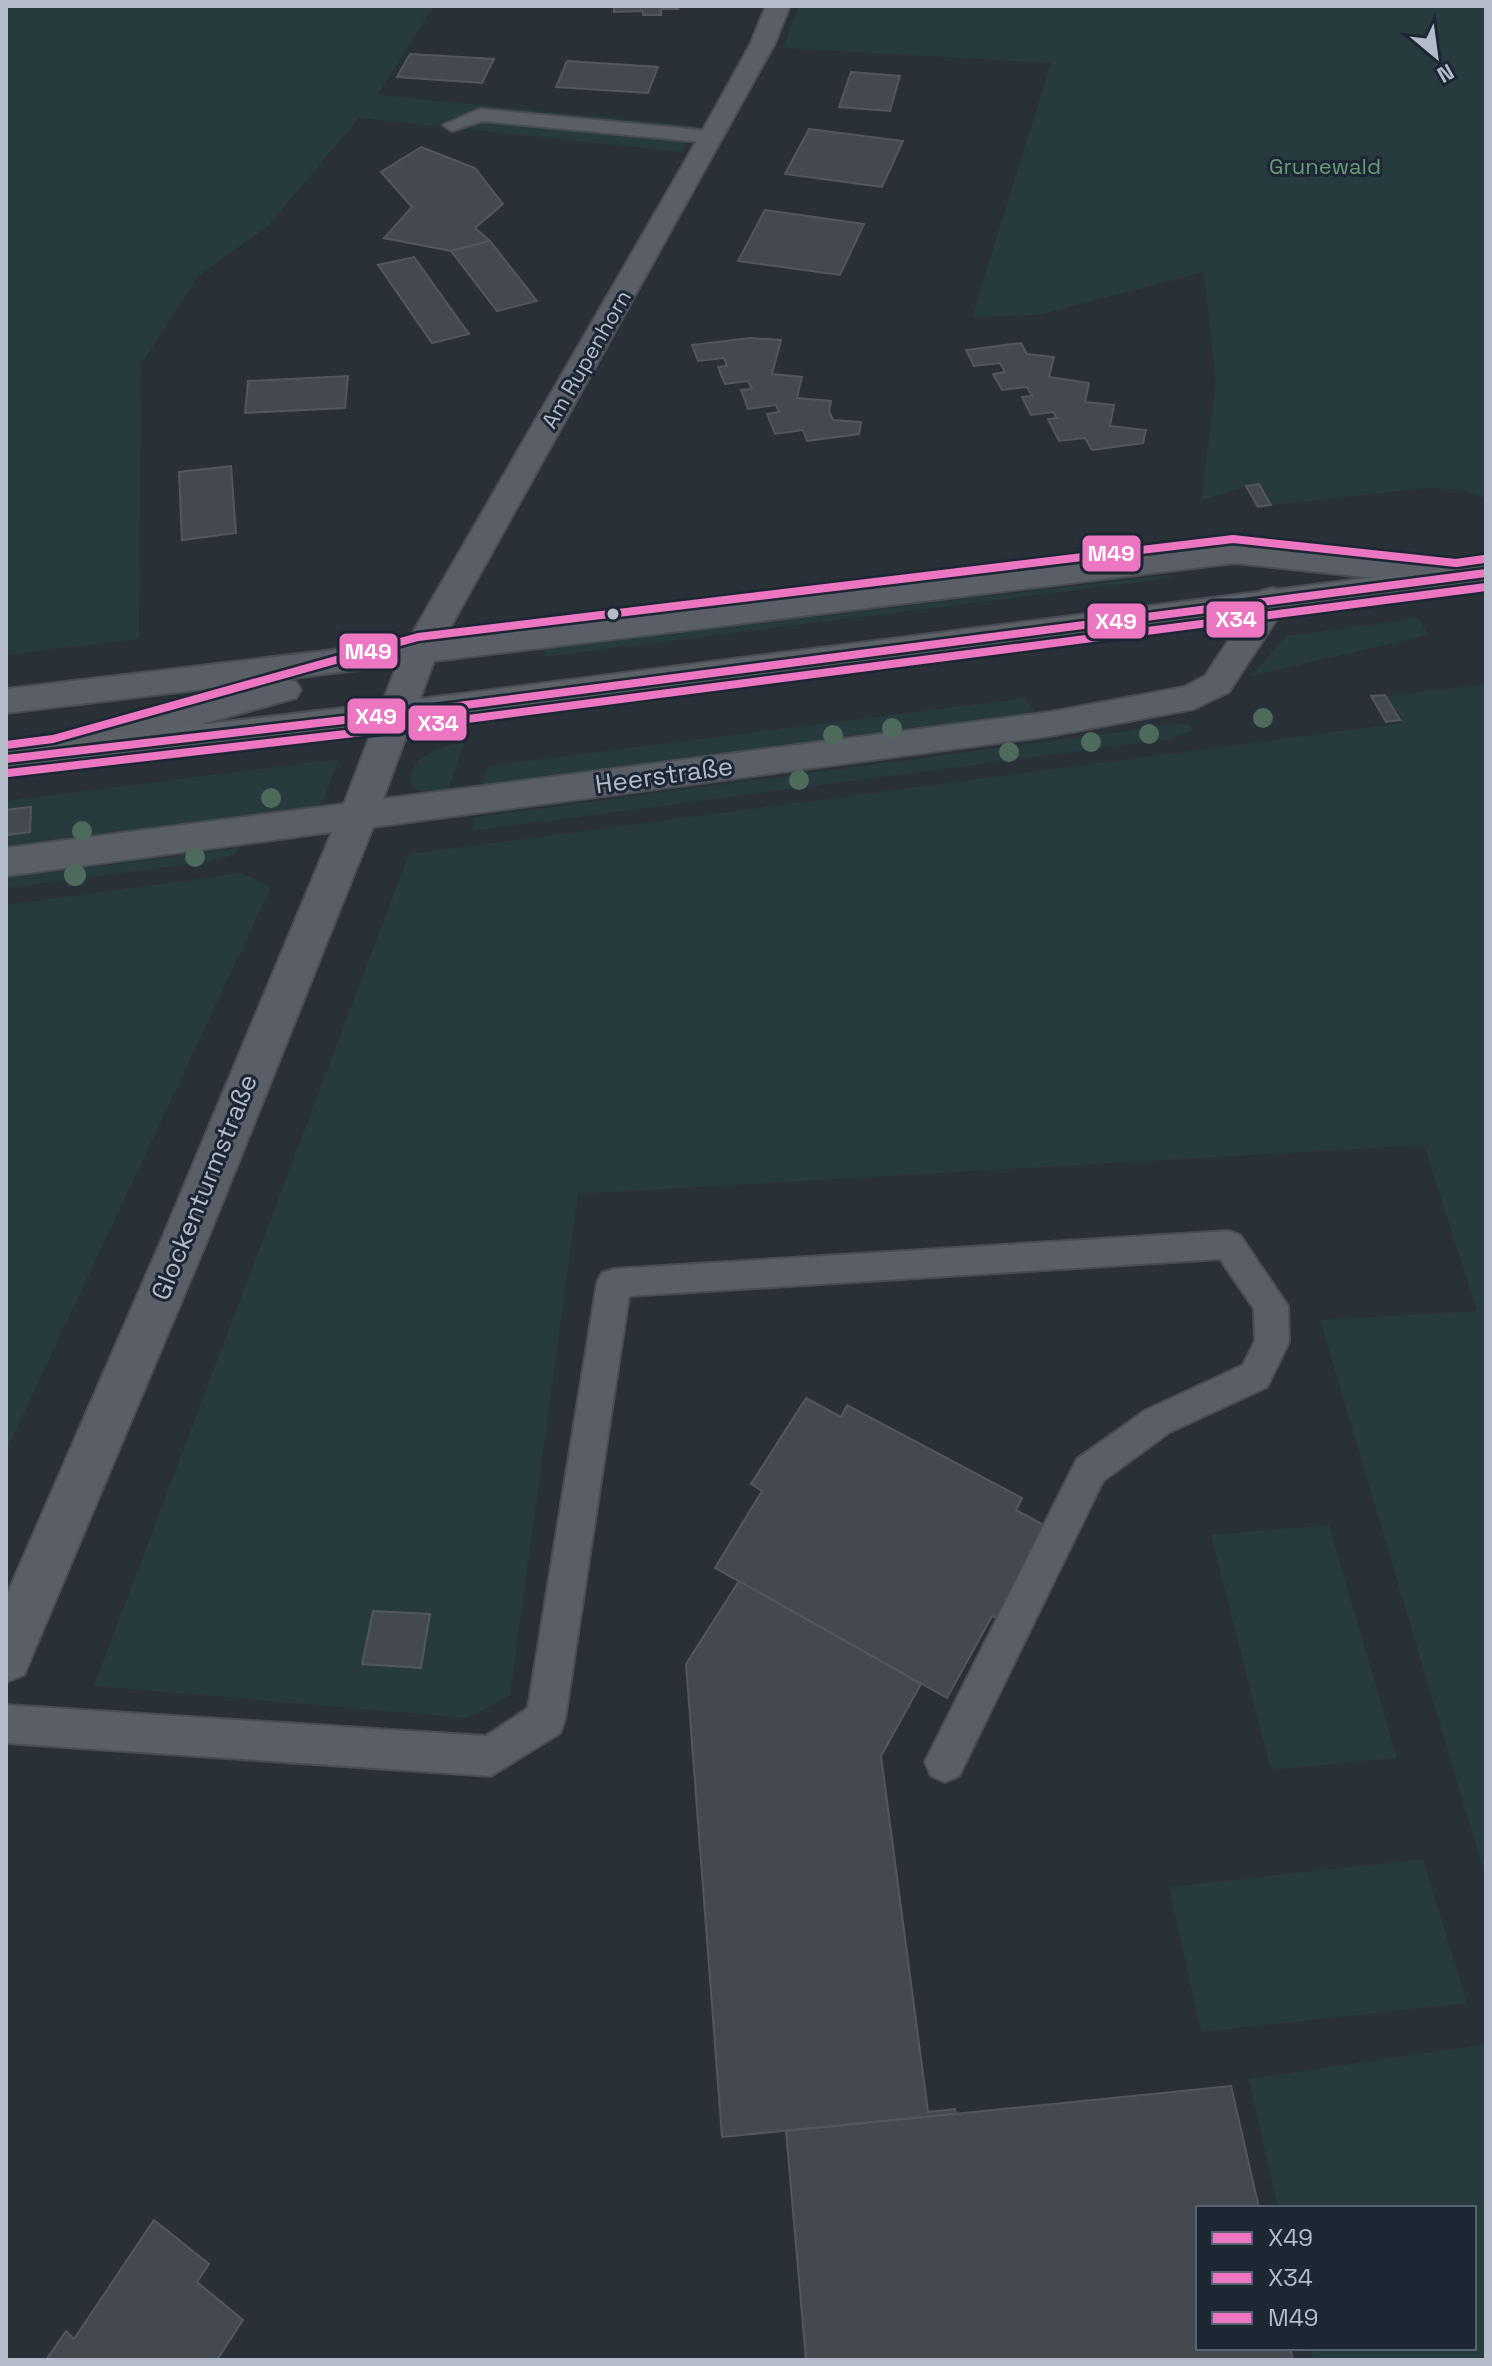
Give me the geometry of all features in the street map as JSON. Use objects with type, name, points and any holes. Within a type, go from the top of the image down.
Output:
[{"type":"main road","points":[[6,759],[396,714],[1471,575]]},
{"type":"street","name":"Am Rupenhorn","points":[[396,714],[420,651],[712,137],[762,45],[778,6]]},
{"type":"street","points":[[6,701],[1235,553],[1471,575]]},
{"type":"street","name":"Heerstraße","points":[[6,862],[1050,724],[1194,697],[1217,684],[1273,599]]},
{"type":"street","points":[[56,753],[420,651]]},
{"type":"street","name":"Glockenturmstraße","points":[[6,1657],[178,1255],[358,816],[396,714]]},
{"type":"lane","points":[[452,125],[480,115],[712,137]]},
{"type":"lane","points":[[6,1724],[491,1756],[546,1719],[614,1283],[1228,1245],[1271,1306],[1272,1342],[1255,1376],[1158,1421],[1090,1470],[945,1762]]},
{"type":"green space","points":[[6,6],[434,6],[377,95],[697,126],[682,152],[359,118],[268,226],[198,276],[141,365],[139,639],[6,655]]},
{"type":"green space","name":"Grunewald","points":[[799,6],[1486,6],[1486,500],[1463,490],[1427,488],[1273,505],[1259,483],[1201,500],[1216,384],[1204,272],[1038,315],[972,317],[1051,63],[783,48]]},
{"type":"green space","points":[[1167,575],[1173,578],[544,657],[545,649]]},
{"type":"green space","points":[[1419,618],[1428,635],[1251,676],[1286,636]]},
{"type":"green space","points":[[1486,684],[1486,1879],[1320,1320],[1477,1311],[1424,1145],[578,1194],[510,1695],[468,1718],[94,1686],[409,854],[1402,723],[1387,696]]},
{"type":"green space","points":[[1025,698],[1036,714],[482,785],[488,766]]},
{"type":"green space","points":[[1171,723],[1190,725],[1193,730],[1171,739],[471,831],[475,817]]},
{"type":"green space","points":[[464,743],[448,789],[423,792],[414,789],[411,778],[418,762],[435,751]]},
{"type":"green space","points":[[339,759],[321,806],[6,846],[6,801]]},
{"type":"green space","points":[[237,848],[238,854],[206,862],[6,888],[6,878]]},
{"type":"green space","points":[[242,873],[271,887],[6,1451],[6,905]]},
{"type":"green space","points":[[1329,1525],[1397,1758],[1271,1770],[1211,1535]]},
{"type":"green space","points":[[1423,1859],[1467,2003],[1201,2032],[1169,1887]]},
{"type":"green space","points":[[1486,2044],[1486,2360],[1313,2360],[1311,2350],[1476,2350],[1476,2206],[1278,2206],[1249,2079]]},
{"type":"building","points":[[614,6],[678,6],[678,9],[661,9],[661,15],[643,15],[643,11],[614,12]]},
{"type":"building","points":[[410,54],[494,59],[482,83],[397,77]]},
{"type":"building","points":[[567,61],[658,67],[648,93],[556,87]]},
{"type":"building","points":[[851,72],[900,76],[890,111],[839,107]]},
{"type":"building","points":[[809,129],[903,141],[882,187],[785,174]]},
{"type":"building","points":[[421,147],[475,168],[503,204],[475,228],[490,241],[451,251],[384,238],[412,207],[381,172]]},
{"type":"building","points":[[765,210],[864,224],[840,275],[738,261]]},
{"type":"building","points":[[490,241],[537,301],[497,311],[451,251]]},
{"type":"building","points":[[414,257],[469,334],[432,343],[378,265]]},
{"type":"building","points":[[750,338],[781,340],[772,374],[802,377],[797,398],[831,401],[829,411],[833,420],[861,422],[859,434],[807,441],[803,430],[775,434],[767,414],[779,412],[776,405],[748,409],[741,390],[752,389],[748,381],[725,384],[718,367],[727,366],[724,358],[698,361],[692,345]]},
{"type":"building","points":[[1021,343],[1027,354],[1054,357],[1049,377],[1089,383],[1085,402],[1114,405],[1110,426],[1146,430],[1143,443],[1092,450],[1085,438],[1059,441],[1048,419],[1057,418],[1053,412],[1031,415],[1022,397],[1032,396],[1027,387],[1002,390],[993,374],[1005,372],[1000,363],[974,366],[966,350]]},
{"type":"building","points":[[348,376],[345,408],[245,413],[248,381]]},
{"type":"building","points":[[231,466],[236,533],[182,540],[179,472]]},
{"type":"building","points":[[1259,484],[1271,505],[1258,507],[1246,486]]},
{"type":"building","points":[[1385,695],[1400,720],[1386,722],[1371,696]]},
{"type":"building","points":[[31,807],[30,832],[6,835],[6,810]]},
{"type":"building","points":[[806,1398],[841,1417],[847,1405],[1022,1498],[1016,1510],[1053,1530],[1004,1622],[992,1616],[947,1698],[715,1568],[762,1491],[751,1484]]},
{"type":"building","points":[[739,1581],[921,1684],[881,1756],[928,2112],[955,2109],[956,2114],[722,2137],[686,1664]]},
{"type":"building","points":[[373,1611],[430,1614],[421,1668],[362,1664]]},
{"type":"building","points":[[1231,2086],[1259,2206],[1196,2206],[1196,2350],[1290,2350],[1293,2360],[806,2360],[786,2131]]},
{"type":"building","points":[[154,2220],[209,2264],[197,2282],[243,2320],[217,2360],[46,2360],[66,2331],[74,2339]]},
{"type":"transit line","name":"M49","points":[[6,745],[53,739],[418,637],[1233,539],[1456,563],[1484,559]]},
{"type":"transit line","name":"X49","points":[[6,759],[396,714],[1486,573]]},
{"type":"transit line","name":"X34","points":[[8,773],[398,728],[1486,587]]}]
